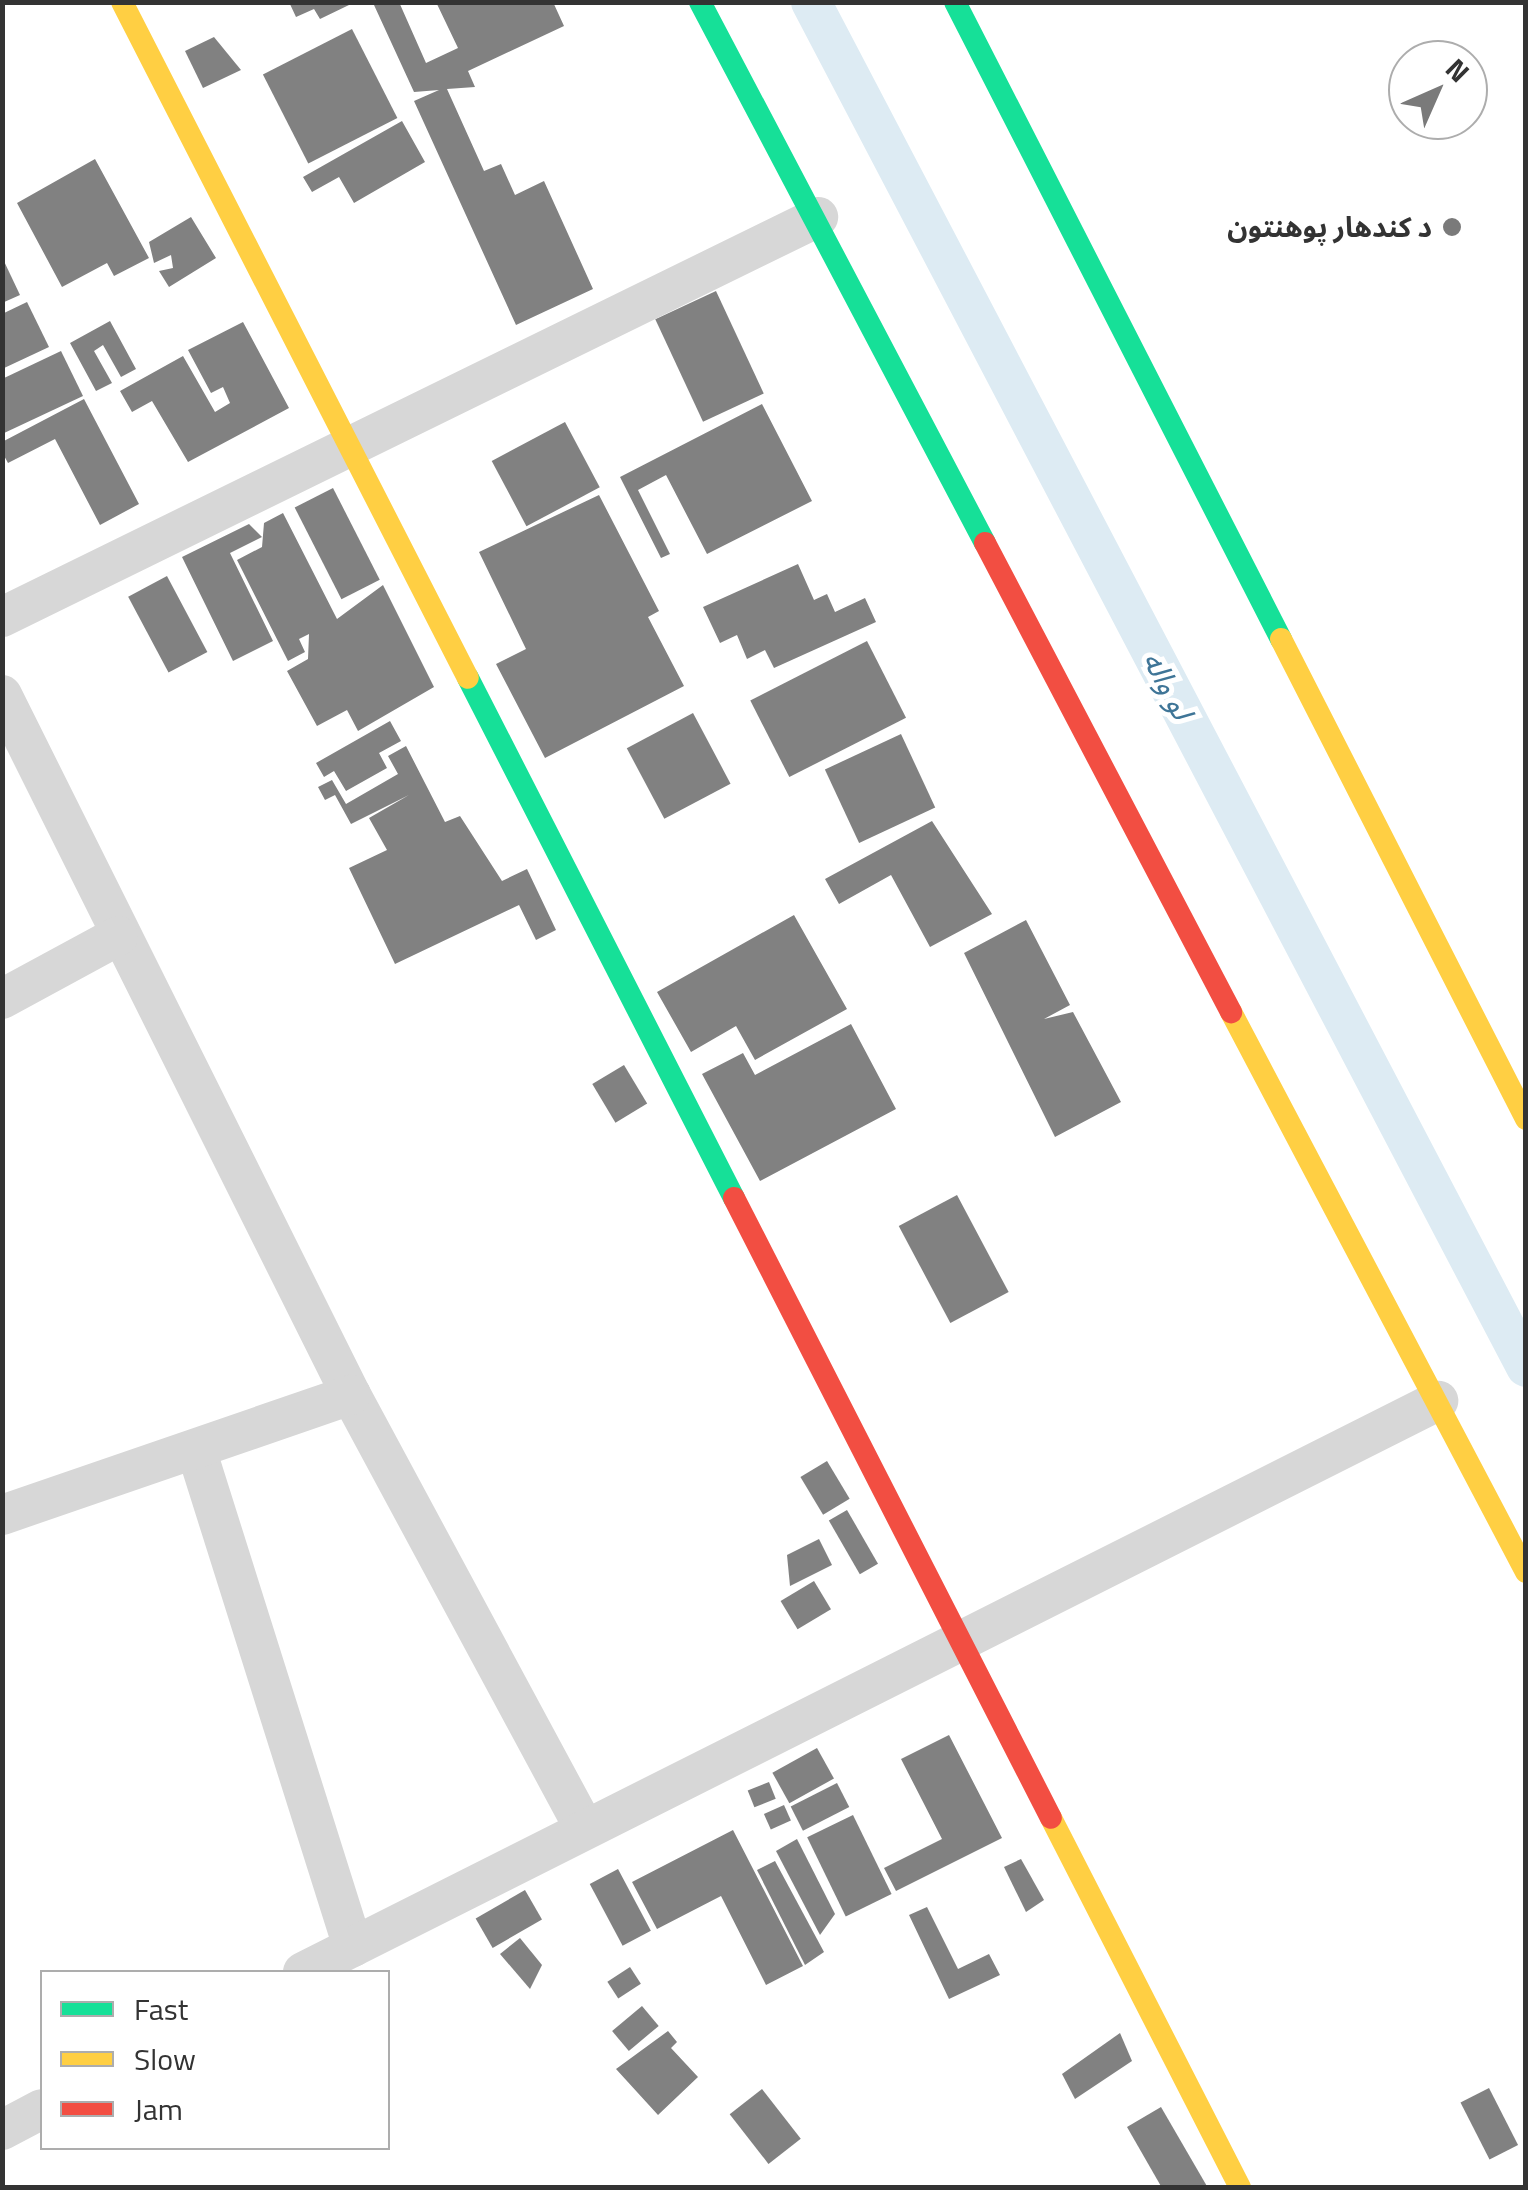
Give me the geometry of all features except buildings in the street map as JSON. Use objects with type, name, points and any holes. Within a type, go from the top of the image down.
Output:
[{"type":"street","points":[[122,2],[957,1642],[1240,2188]]},
{"type":"street","points":[[700,2],[818,217],[1526,1572]]},
{"type":"street","points":[[955,2],[1526,1119]]},
{"type":"street","points":[[2,617],[351,452],[818,217]]},
{"type":"street","points":[[2,695],[118,936],[352,1395],[583,1826]]},
{"type":"street","points":[[2,999],[118,936]]},
{"type":"street","points":[[2,1515],[352,1395]]},
{"type":"street","points":[[308,1970],[583,1826],[1438,1401]]},
{"type":"street","points":[[196,1448],[352,1947]]},
{"type":"street","points":[[2,2130],[40,2110]]},
{"type":"waterway","name":"لو واله","points":[[811,2],[1526,1367]]},
{"type":"traffic: fast","points":[[700,2],[985,543]]},
{"type":"traffic: fast","points":[[955,2],[1281,639]]},
{"type":"traffic: fast","points":[[468,678],[734,1198]]},
{"type":"traffic: slow","points":[[122,2],[468,678]]},
{"type":"traffic: slow","points":[[1281,639],[1526,1119]]},
{"type":"traffic: slow","points":[[1231,1012],[1526,1572]]},
{"type":"traffic: slow","points":[[1051,1818],[1240,2188]]},
{"type":"traffic: jam","points":[[985,543],[1231,1012]]},
{"type":"traffic: jam","points":[[734,1198],[1051,1818]]},
{"type":"place","name":"د کندهار پوهنتون","points":[[1452,227]]}]
